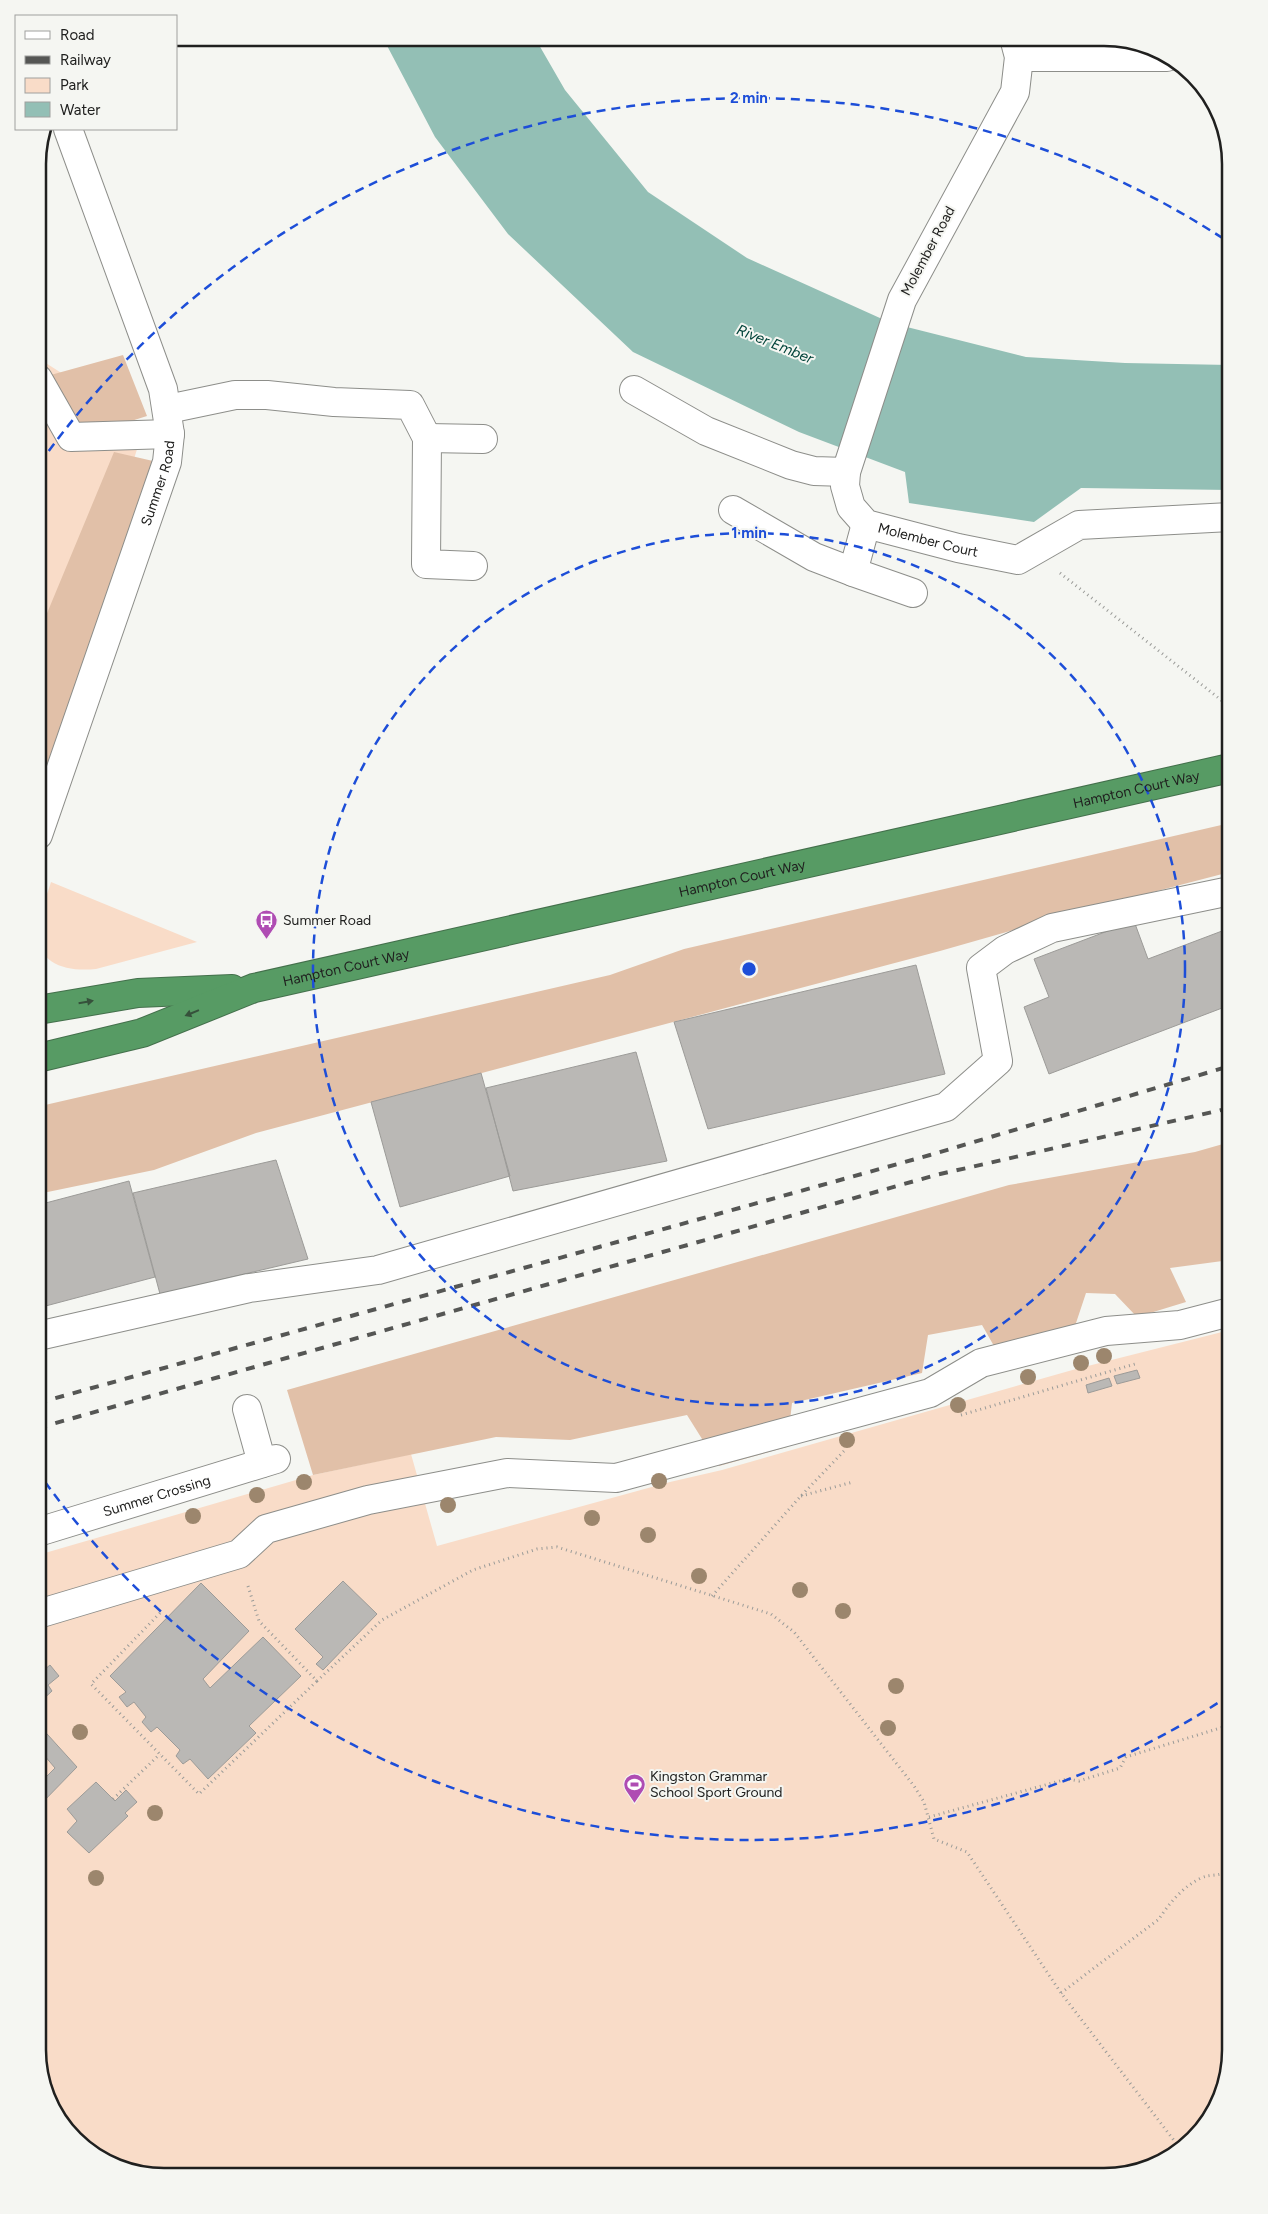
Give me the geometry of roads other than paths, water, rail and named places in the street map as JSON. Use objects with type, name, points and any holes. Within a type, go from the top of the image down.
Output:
[{"type":"highway","name":"Hampton Court Way","points":[[47,1056],[142,1033],[254,988],[1222,770]]},
{"type":"highway","name":"Hampton Court Way","points":[[47,1009],[138,993],[254,988]]},
{"type":"street","points":[[1016,47],[1149,55]]},
{"type":"street","name":"Molember Road","points":[[846,472],[902,300],[1015,92],[1016,47]]},
{"type":"street","name":"Summer Road","points":[[47,810],[167,462],[169,422],[163,389],[68,130]]},
{"type":"street","points":[[634,390],[706,431],[791,465],[814,471],[846,472]]},
{"type":"street","points":[[47,395],[71,437],[169,422],[235,395],[267,395],[334,402],[410,404],[426,438],[426,564],[473,566]]},
{"type":"street","points":[[426,438],[483,439]]},
{"type":"street","name":"Molember Court","points":[[846,472],[845,486],[851,507],[866,524],[958,548],[1018,560],[1079,525],[1222,517]]},
{"type":"street","points":[[733,510],[814,556],[913,593]]},
{"type":"street","points":[[853,572],[866,524]]},
{"type":"street","points":[[46,1334],[249,1288],[378,1270],[946,1107],[998,1061],[981,968],[1005,950],[1052,928],[1222,893]]},
{"type":"street","points":[[46,1612],[239,1554],[266,1529],[368,1500],[507,1473],[616,1478],[930,1393],[982,1363],[1106,1332],[1180,1325],[1222,1314]]},
{"type":"street","name":"Summer Crossing","points":[[46,1529],[269,1461],[246,1409]]},
{"type":"water","name":"River Ember","points":[[387,46],[540,46],[565,90],[648,192],[747,258],[891,323],[1026,357],[1125,363],[1222,365],[1222,490],[1081,488],[1034,522],[909,503],[905,472],[799,432],[633,352],[508,234],[435,137]]},
{"type":"railway","points":[[46,1401],[930,1155],[1222,1068]]},
{"type":"railway","points":[[46,1426],[936,1175],[1222,1110]]},
{"type":"place","name":"Summer Road","points":[[267,939]]},
{"type":"place","name":"Kingston Grammar School Sport Ground","points":[[634,1803]]}]
